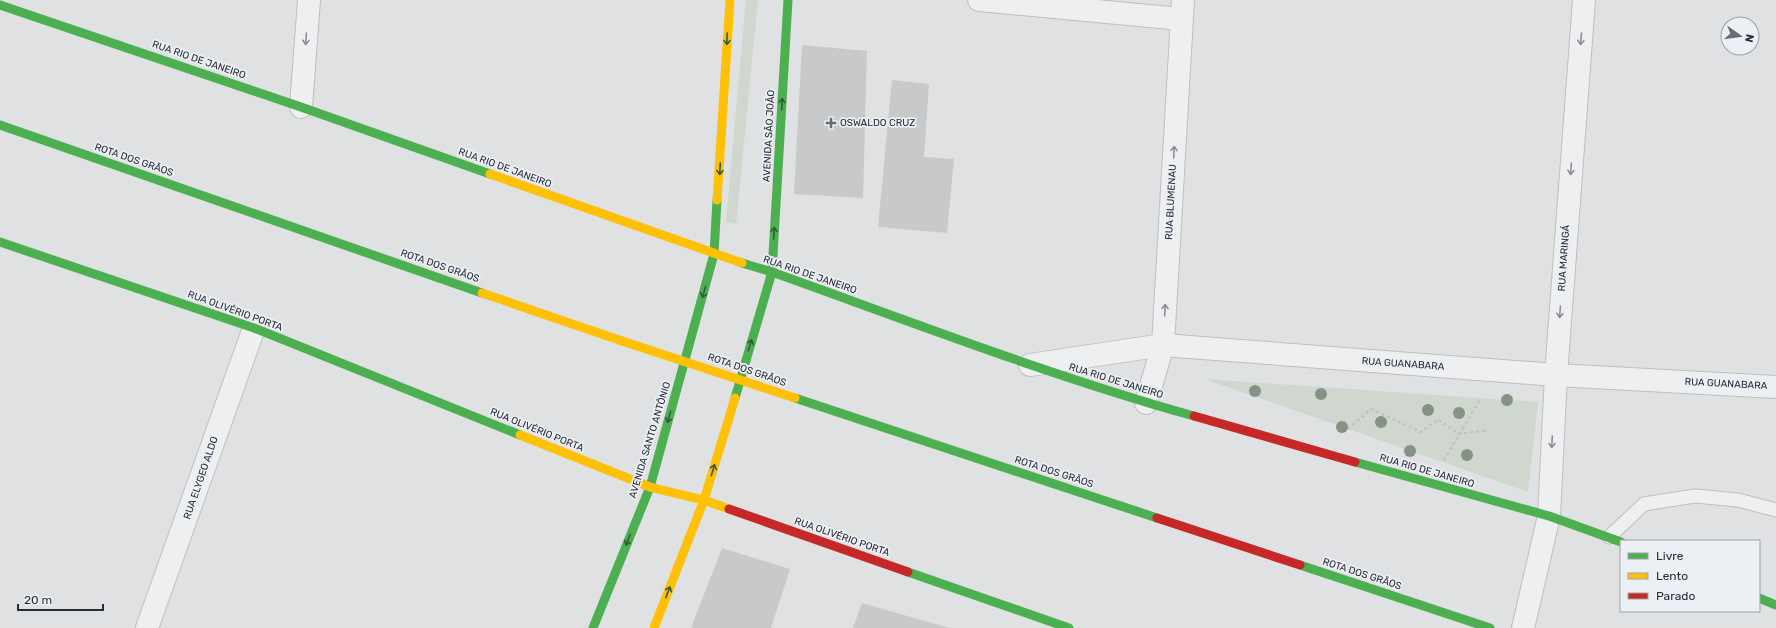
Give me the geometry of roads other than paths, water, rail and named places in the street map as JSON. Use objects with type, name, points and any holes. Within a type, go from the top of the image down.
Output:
[{"type":"street","points":[[301,107],[309,0]]},
{"type":"street","points":[[714,254],[730,0]]},
{"type":"street","name":"AVENIDA SÃO JOÃO","points":[[772,272],[788,0]]},
{"type":"street","points":[[979,0],[1182,9]]},
{"type":"street","name":"RUA MARINGÁ","points":[[1523,628],[1549,516],[1556,376],[1584,0]]},
{"type":"street","name":"RUA RIO DE JANEIRO","points":[[0,4],[301,107],[714,254],[772,272],[1030,365],[1146,403],[1549,516],[1620,542]]},
{"type":"street","name":"RUA BLUMENAU","points":[[1146,403],[1164,345],[1182,9]]},
{"type":"street","name":"ROTA DOS GRÃOS","points":[[0,125],[622,341],[1490,628]]},
{"type":"street","name":"RUA OLIVÉRIO PORTA","points":[[0,242],[254,328],[650,487],[704,500],[1069,628]]},
{"type":"street","name":"AVENIDA SANTO ANTÔNIO","points":[[593,628],[650,487],[714,254]]},
{"type":"street","points":[[654,628],[704,500],[772,272]]},
{"type":"street","name":"RUA ELYGEO ALDO","points":[[148,628],[254,328]]},
{"type":"street","name":"RUA GUANABARA","points":[[1030,365],[1164,345],[1556,376],[1776,387]]},
{"type":"street","points":[[1760,598],[1776,605]]},
{"type":"lane","points":[[1608,538],[1644,504],[1695,496],[1738,500],[1776,510]]},
{"type":"place","name":"OSWALDO CRUZ","points":[[831,123]]}]
